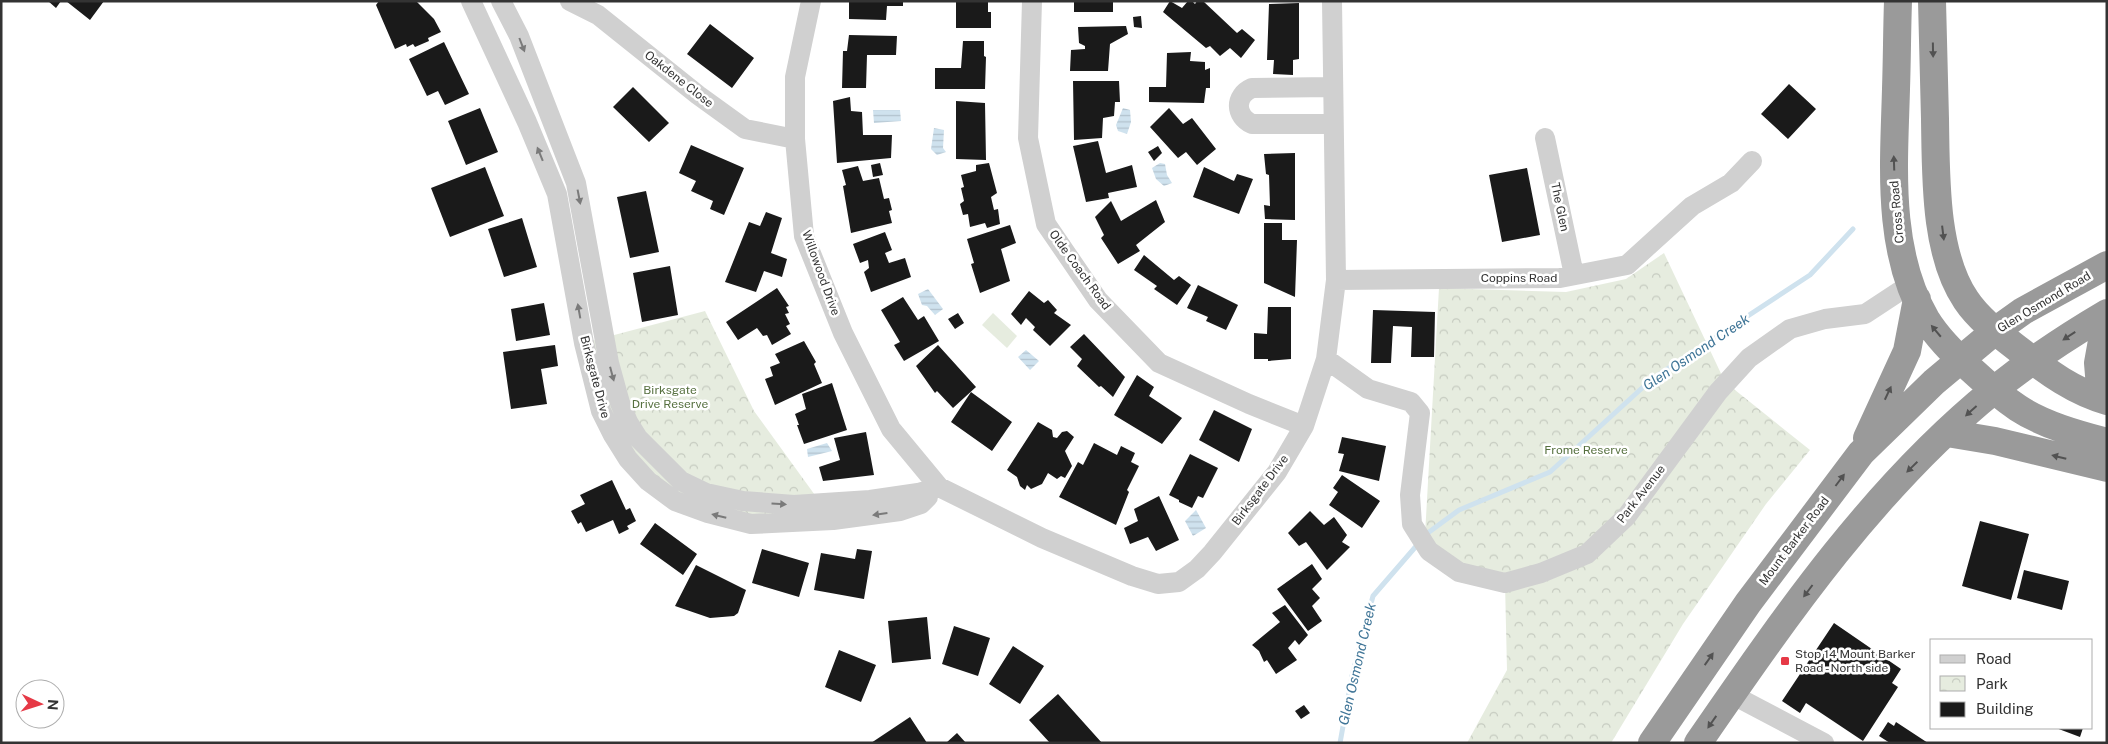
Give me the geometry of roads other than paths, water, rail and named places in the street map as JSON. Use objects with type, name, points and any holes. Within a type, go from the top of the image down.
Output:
[{"type":"highway","name":"Cross Road","points":[[1898,1],[1893,158],[1897,224],[1902,253],[1913,290],[1927,320],[1960,359],[1994,390],[2028,413],[2075,433],[2107,442]]},
{"type":"highway","points":[[1932,1],[1936,185],[1944,244],[1955,280],[1966,301],[1995,331],[2033,361],[2070,386],[2104,400]]},
{"type":"highway","name":"Glen Osmond Road","points":[[1960,359],[2023,311],[2107,265]]},
{"type":"highway","points":[[1860,453],[1908,351],[1913,290]]},
{"type":"highway","points":[[1698,743],[1732,694],[1851,534],[1898,480],[1994,390],[2033,361],[2107,313]]},
{"type":"highway","points":[[2104,400],[2098,363],[2107,313]]},
{"type":"highway","name":"Mount Barker Road","points":[[1652,743],[1748,603],[1860,453],[1960,359]]},
{"type":"highway","points":[[1947,433],[1995,441],[2107,468]]},
{"type":"street","name":"Birksgate Drive","points":[[471,1],[527,122],[557,194],[584,343],[601,411],[623,451],[648,481],[675,500],[708,513],[751,524],[833,520],[900,511],[921,504],[938,487]]},
{"type":"street","name":"Birksgate Drive","points":[[501,1],[519,36],[576,183],[609,363],[620,403],[628,422],[638,438],[681,481],[706,493],[743,502],[794,505],[870,500],[918,493],[938,487],[1042,538],[1132,576],[1158,584],[1179,582],[1197,569],[1277,472],[1304,426],[1326,359],[1336,280],[1332,1]]},
{"type":"street","name":"Oakdene Close","points":[[570,1],[600,8],[698,95],[744,129],[795,139]]},
{"type":"street","name":"Willowood Drive","points":[[812,1],[795,77],[795,139],[804,236],[843,333],[891,429],[938,487]]},
{"type":"street","name":"Olde Coach Road","points":[[1032,1],[1028,138],[1046,224],[1098,300],[1159,363],[1248,404],[1304,426]]},
{"type":"street","points":[[1332,87],[1252,88],[1242,95],[1238,106],[1242,117],[1252,124],[1333,124]]},
{"type":"street","name":"The Glen","points":[[1546,138],[1574,275]]},
{"type":"street","name":"Coppins Road","points":[[1336,280],[1560,278],[1627,265],[1692,206],[1732,183],[1752,161]]},
{"type":"street","name":"Park Avenue","points":[[1326,359],[1368,389],[1411,402],[1420,413],[1410,495],[1412,524],[1429,551],[1459,572],[1505,583],[1541,574],[1587,554],[1626,517],[1718,392],[1749,358],[1790,329],[1825,319],[1865,314],[1903,289],[1913,290]]},
{"type":"street","points":[[1732,694],[1824,743]]},
{"type":"water","points":[[1123,108],[1130,110],[1131,122],[1127,134],[1118,131],[1116,125]]},
{"type":"water","points":[[873,110],[900,110],[901,121],[874,123]]},
{"type":"water","points":[[934,128],[944,130],[943,148],[946,152],[937,155],[931,149]]},
{"type":"water","points":[[1160,163],[1165,164],[1167,175],[1172,183],[1164,186],[1156,179],[1152,168]]},
{"type":"water","points":[[928,289],[943,309],[935,315],[927,306],[922,305],[918,294]]},
{"type":"water","points":[[1026,350],[1039,361],[1030,370],[1018,357]]},
{"type":"water","points":[[827,443],[832,451],[808,457],[807,449]]},
{"type":"water","points":[[1196,510],[1206,528],[1193,536],[1185,521]]},
{"type":"waterway","name":"Glen Osmond Creek","points":[[1425,535],[1459,510],[1550,472],[1652,379],[1810,275],[1853,229]]},
{"type":"waterway","name":"Glen Osmond Creek","points":[[1340,743],[1352,676],[1373,596],[1418,544]]},
{"type":"place","name":"Stop 14 Mount Barker Road - North side","points":[[1785,661]]},
{"type":"park label","name":"Birksgate Drive Reserve","points":[[670,397]]},
{"type":"park label","name":"Frome Reserve","points":[[1586,450]]}]
